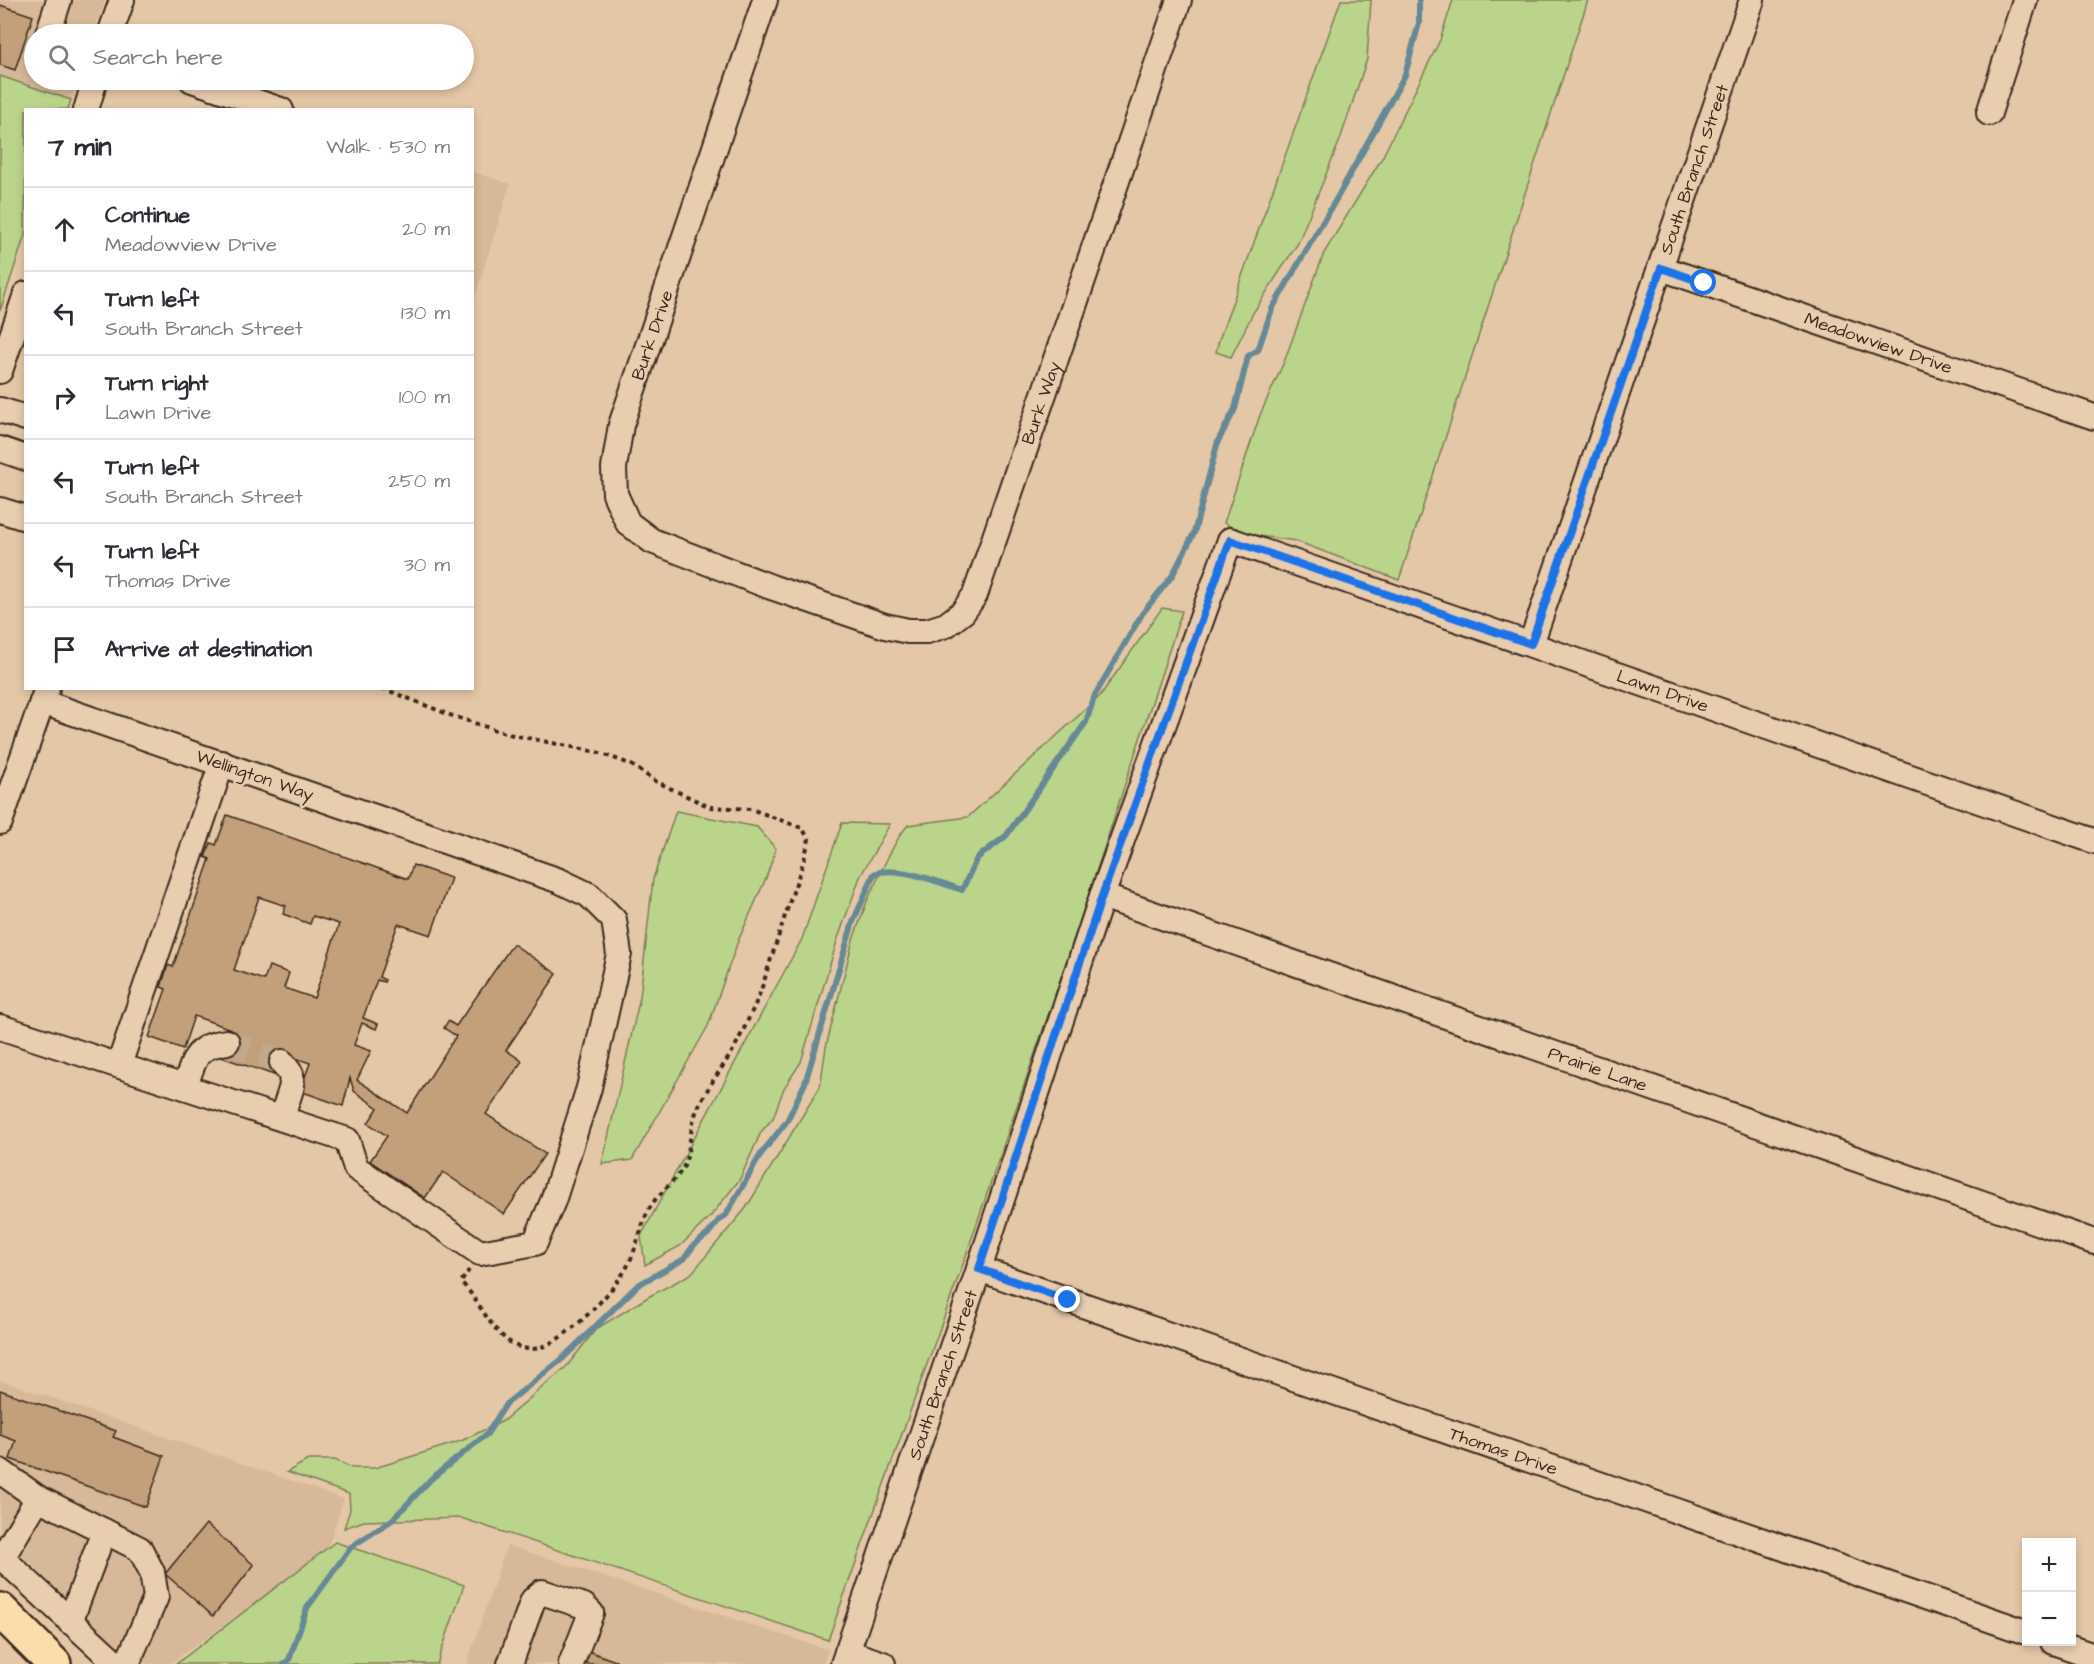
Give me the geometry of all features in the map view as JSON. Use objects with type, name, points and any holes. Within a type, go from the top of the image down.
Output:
[{"type":"highway","points":[[0,1610],[54,1664]]},
{"type":"street","points":[[52,24],[60,0]]},
{"type":"street","points":[[114,24],[122,0]]},
{"type":"street","name":"Burk Drive","points":[[765,0],[621,425],[614,468],[615,494],[628,523],[651,541],[771,587]]},
{"type":"street","name":"Burk Way","points":[[771,587],[885,626],[908,631],[927,631],[946,625],[963,612],[975,595],[1179,0]]},
{"type":"street","name":"South Branch Street","points":[[1531,644],[1752,0]]},
{"type":"street","points":[[1989,113],[2025,0]]},
{"type":"street","points":[[87,108],[92,90]]},
{"type":"street","points":[[222,90],[275,108]]},
{"type":"street","name":"Meadowview Drive","points":[[1661,268],[2094,417]]},
{"type":"street","points":[[0,371],[24,301]]},
{"type":"street","points":[[0,410],[24,417]]},
{"type":"street","points":[[0,450],[24,457]]},
{"type":"street","points":[[0,510],[24,518]]},
{"type":"street","name":"South Branch Street","points":[[845,1658],[979,1269],[1102,896],[1230,540]]},
{"type":"street","name":"Lawn Drive","points":[[1230,540],[2094,841]]},
{"type":"street","points":[[0,822],[44,695]]},
{"type":"street","name":"Wellington Way","points":[[44,695],[222,764],[560,881],[589,895],[614,921],[619,954],[590,1088],[554,1201],[535,1243],[480,1253]]},
{"type":"street","points":[[119,1065],[222,764]]},
{"type":"street","name":"Prairie Lane","points":[[1102,896],[2094,1242]]},
{"type":"street","points":[[0,1027],[347,1140],[356,1168],[480,1253]]},
{"type":"street","points":[[185,1086],[195,1057],[209,1044],[226,1042]]},
{"type":"street","points":[[282,1062],[291,1074],[292,1086],[282,1117]]},
{"type":"street","name":"Thomas Drive","points":[[979,1269],[2022,1631]]},
{"type":"street","points":[[0,1471],[38,1498],[140,1549],[152,1572],[156,1597],[128,1664]]},
{"type":"street","points":[[38,1498],[1,1557],[117,1664]]},
{"type":"street","points":[[70,1622],[104,1532]]},
{"type":"street","points":[[510,1664],[533,1600],[542,1592],[584,1605],[591,1613],[571,1664]]},
{"type":"street","points":[[2067,1646],[2094,1656]]},
{"type":"street","points":[[845,1658],[883,1664]]},
{"type":"path","points":[[387,690],[450,715],[508,734],[597,752],[630,764],[657,783],[710,807],[751,808],[802,828],[809,839],[755,1004],[733,1050],[716,1074],[697,1110],[682,1169],[650,1207],[638,1246],[627,1268],[617,1281],[569,1332],[550,1345],[529,1349],[507,1340],[483,1315],[471,1291],[461,1282],[480,1253]]},
{"type":"shaded area","points":[[0,0],[105,0],[97,24],[24,24],[24,84],[0,76]]},
{"type":"shaded area","points":[[41,90],[74,90],[71,100]]},
{"type":"shaded area","points":[[474,173],[510,184],[474,301]]},
{"type":"shaded area","points":[[0,1380],[344,1499],[326,1552],[169,1664],[146,1664],[106,1637],[0,1534]]},
{"type":"shaded area","points":[[507,1545],[828,1650],[823,1664],[467,1664]]},
{"type":"green space","points":[[1341,0],[1371,0],[1367,59],[1340,140],[1298,243],[1253,313],[1231,357],[1216,352],[1219,340]]},
{"type":"green space","points":[[1453,0],[1588,0],[1399,580],[1296,541],[1244,534],[1224,523],[1260,415],[1284,362],[1324,253],[1382,158],[1440,40]]},
{"type":"green space","points":[[0,76],[24,84],[24,90],[41,90],[71,100],[68,108],[24,108],[24,238],[0,311]]},
{"type":"green space","points":[[1162,608],[1182,611],[1080,921],[963,1264],[828,1640],[461,1518],[364,1521],[344,1528],[350,1510],[349,1494],[287,1472],[308,1460],[335,1460],[352,1468],[375,1468],[461,1441],[503,1421],[567,1366],[596,1329],[691,1274],[746,1208],[820,1087],[826,1047],[853,940],[867,901],[900,835],[908,825],[968,817],[1100,696]]},
{"type":"green space","points":[[676,811],[757,827],[776,849],[766,878],[738,941],[708,1026],[632,1160],[602,1164],[640,997],[653,879]]},
{"type":"green space","points":[[842,823],[890,824],[860,877],[837,941],[801,1062],[784,1088],[773,1118],[761,1132],[740,1179],[710,1217],[680,1246],[645,1265],[641,1236],[802,939]]},
{"type":"green space","points":[[335,1542],[464,1585],[437,1664],[176,1664]]},
{"type":"building","points":[[0,5],[33,16],[30,24],[24,24],[24,43],[15,70],[0,65]]},
{"type":"building","points":[[227,815],[408,879],[413,865],[451,878],[431,935],[398,924],[379,977],[385,980],[384,982],[377,980],[363,1018],[378,1024],[376,1029],[362,1023],[354,1045],[371,1051],[357,1080],[407,1113],[456,1036],[444,1028],[448,1021],[456,1026],[513,944],[557,974],[506,1050],[522,1061],[486,1114],[545,1154],[504,1214],[443,1172],[425,1198],[370,1161],[387,1136],[368,1123],[378,1108],[354,1091],[350,1078],[343,1106],[300,1091],[310,1063],[284,1054],[277,1076],[221,1057],[231,1029],[194,1016],[183,1049],[149,1037],[166,989],[161,987],[168,965],[173,967],[210,859],[205,857],[211,843],[216,845]],"holes":[[[259,897],[286,906],[283,914],[310,924],[313,916],[339,924],[314,998],[284,988],[289,973],[269,966],[264,980],[234,970]]]},
{"type":"building","points":[[0,1390],[116,1431],[113,1437],[164,1456],[146,1507],[10,1459],[16,1441],[0,1435]]},
{"type":"building","points":[[206,1524],[254,1565],[213,1616],[165,1574]]},
{"type":"building","points":[[585,1650],[624,1664],[580,1664]]},
{"type":"waterway","points":[[284,1664],[289,1660],[307,1608],[351,1547],[392,1520],[431,1479],[487,1434],[506,1404],[561,1360],[638,1285],[684,1259],[694,1245],[726,1215],[761,1154],[787,1121],[805,1083],[853,922],[874,874],[894,871],[906,873],[962,890],[977,858],[1006,836],[1086,722],[1095,695],[1142,614],[1172,576],[1194,533],[1218,441],[1235,409],[1248,356],[1258,350],[1272,309],[1405,75],[1419,23],[1419,0]]},
{"type":"tunnel","points":[[227,1042],[282,1062]]},
{"type":"route","points":[[1068,1300],[979,1269],[1102,896],[1230,540],[1531,644],[1661,268],[1704,283]]}]
